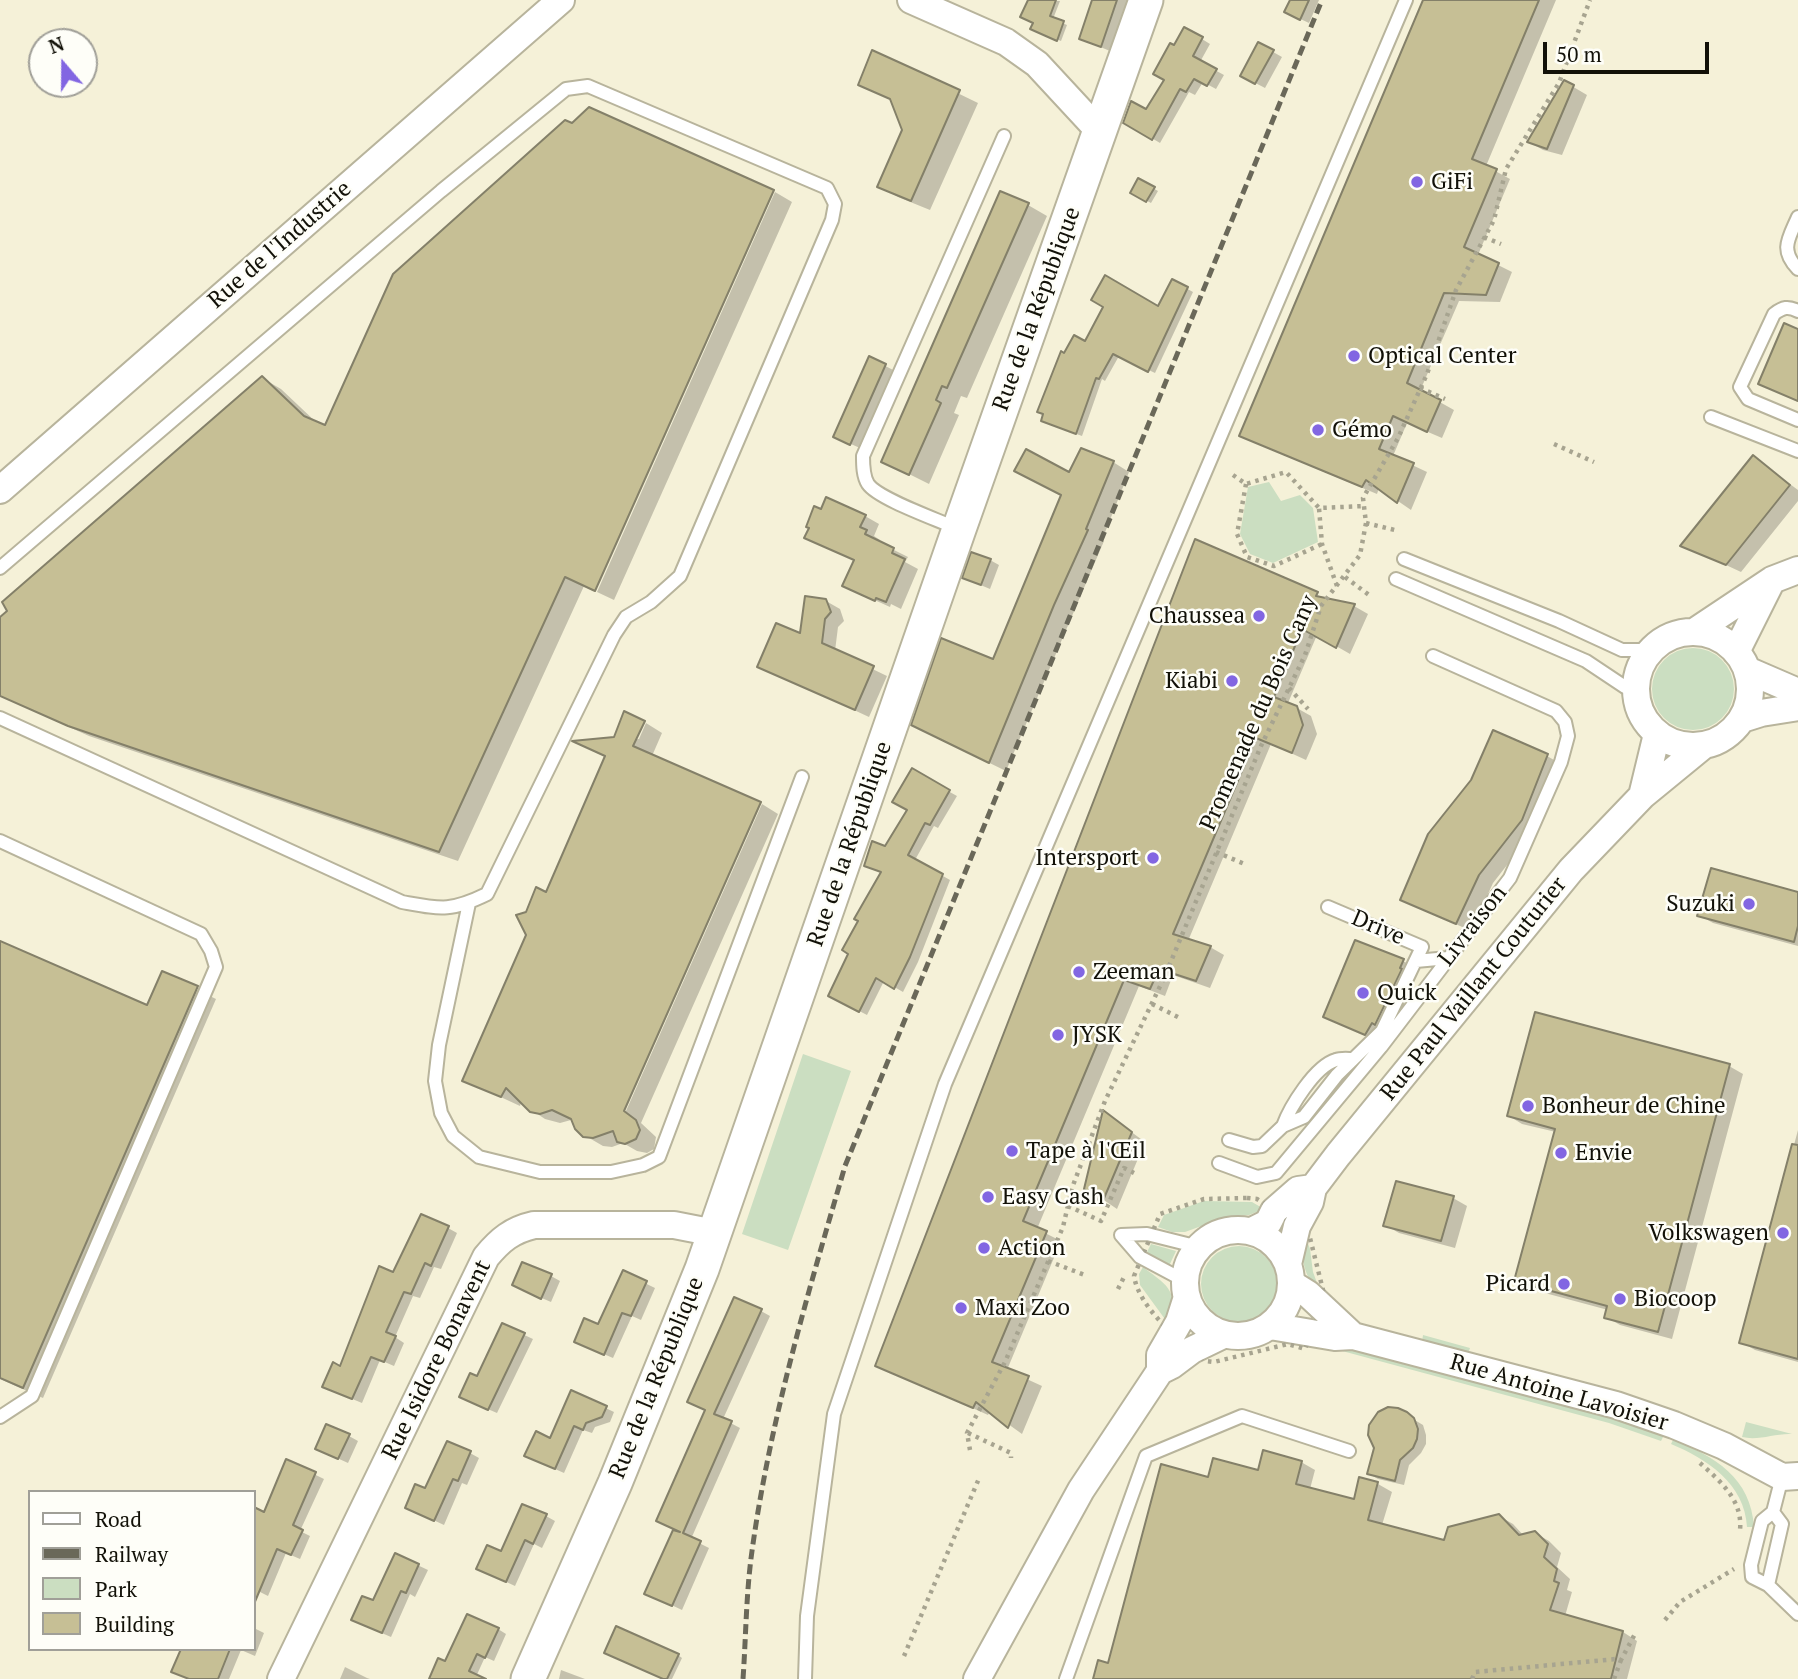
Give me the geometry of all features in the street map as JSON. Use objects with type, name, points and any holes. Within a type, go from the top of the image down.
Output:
[{"type":"street","name":"Rue de l'Industrie","points":[[0,490],[561,0]]},
{"type":"street","points":[[911,0],[1006,42],[1037,64],[1100,132]]},
{"type":"street","name":"Rue de la République","points":[[528,1679],[615,1483],[715,1233],[1146,0]]},
{"type":"street","points":[[1693,632],[1772,580],[1798,570]]},
{"type":"street","points":[[1772,580],[1742,661],[1750,695],[1742,719],[1725,736],[1703,746],[1679,745],[1657,734],[1641,715],[1635,691],[1639,669],[1650,650],[1663,639],[1678,633],[1693,632],[1710,634],[1724,641],[1742,661],[1798,692]]},
{"type":"street","points":[[1742,719],[1798,707]]},
{"type":"street","name":"Rue Paul Vaillant Couturier","points":[[1642,796],[1657,734]]},
{"type":"street","name":"Rue Paul Vaillant Couturier","points":[[1290,1274],[1297,1226],[1310,1202],[1313,1188],[1571,870],[1642,796],[1703,746]]},
{"type":"street","name":"Rue Paul Vaillant Couturier","points":[[1252,1231],[1268,1223],[1274,1211],[1298,1190],[1313,1188]]},
{"type":"street","name":"Rue Isidore Bonavent","points":[[281,1679],[486,1257],[501,1239],[520,1228],[534,1225],[674,1225],[715,1233]]},
{"type":"street","points":[[977,1679],[1081,1490],[1160,1371],[1192,1350],[1223,1335],[1254,1334],[1270,1326],[1285,1307],[1290,1274],[1275,1244],[1265,1236],[1237,1229],[1210,1237],[1199,1247],[1191,1257],[1179,1322],[1160,1355],[1160,1371]]},
{"type":"street","name":"Rue Antoine Lavoisier","points":[[1290,1274],[1353,1336]]},
{"type":"street","points":[[1186,1289],[1192,1311],[1200,1320],[1223,1335]]},
{"type":"street","name":"Rue Antoine Lavoisier","points":[[1270,1326],[1335,1337],[1353,1336],[1545,1385],[1644,1414],[1790,1476]]},
{"type":"lane","points":[[805,1679],[807,1616],[834,1414],[945,1084],[1406,0]]},
{"type":"lane","points":[[0,568],[442,191],[566,89],[588,86],[827,187],[835,204],[832,220],[680,576],[651,602],[626,617],[614,635],[487,894],[468,903],[442,910],[402,902],[0,718]]},
{"type":"lane","points":[[959,529],[891,499],[869,485],[863,456],[1004,136]]},
{"type":"lane","points":[[1798,217],[1786,246],[1790,260],[1798,269]]},
{"type":"lane","points":[[1798,311],[1790,307],[1774,314],[1740,387],[1748,399],[1798,420]]},
{"type":"lane","points":[[1711,417],[1798,451]]},
{"type":"lane","points":[[1404,559],[1559,621],[1622,650],[1650,650]]},
{"type":"lane","points":[[1396,579],[1586,662],[1635,691]]},
{"type":"lane","name":"Livraison","points":[[1219,1163],[1257,1177],[1276,1173],[1381,1047],[1510,878],[1561,762],[1568,736],[1565,722],[1556,711],[1433,656]]},
{"type":"lane","points":[[468,903],[439,1045],[435,1081],[441,1113],[453,1136],[479,1157],[540,1172],[611,1172],[643,1165],[659,1157],[802,777]]},
{"type":"lane","points":[[0,841],[201,934],[216,967],[32,1396],[0,1417]]},
{"type":"lane","name":"Drive","points":[[1229,1140],[1253,1147],[1262,1146],[1283,1126],[1304,1117],[1337,1075],[1382,1031],[1422,947],[1328,907]]},
{"type":"lane","points":[[1416,961],[1448,958]]},
{"type":"lane","points":[[1186,1289],[1140,1257],[1121,1235],[1147,1234],[1199,1247]]},
{"type":"lane","points":[[1066,1679],[1146,1456],[1242,1416],[1349,1451]]},
{"type":"lane","points":[[1790,1476],[1773,1512],[1762,1521],[1751,1565],[1752,1577],[1768,1585],[1798,1614]]},
{"type":"lane","points":[[1768,1585],[1782,1524],[1773,1512]]},
{"type":"path","name":"Promenade du Bois Cany","points":[[967,1433],[1005,1362],[1063,1227],[1072,1188],[1105,1101],[1152,1004],[1261,746],[1305,655],[1321,606],[1360,555],[1366,523],[1363,498],[1398,438],[1420,388],[1456,290],[1494,220],[1506,169],[1559,83],[1590,0]]},
{"type":"path","points":[[1484,237],[1501,244]]},
{"type":"path","points":[[1420,388],[1445,399]]},
{"type":"path","points":[[1553,444],[1594,462]]},
{"type":"path","points":[[1246,484],[1286,472],[1318,508],[1322,544],[1337,587]]},
{"type":"path","points":[[1233,475],[1246,484]]},
{"type":"path","points":[[1246,484],[1237,534],[1247,557],[1273,566],[1322,544]]},
{"type":"path","points":[[1318,508],[1364,506]]},
{"type":"path","points":[[1366,523],[1399,531]]},
{"type":"path","points":[[1345,577],[1369,595]]},
{"type":"path","points":[[1289,688],[1308,709]]},
{"type":"path","points":[[1216,852],[1247,866]]},
{"type":"path","points":[[1152,1004],[1178,1017]]},
{"type":"path","points":[[1068,1206],[1101,1221],[1124,1168],[1134,1173]]},
{"type":"path","points":[[1154,1226],[1160,1214],[1204,1199],[1257,1199],[1268,1206]]},
{"type":"path","points":[[1304,1232],[1313,1246],[1325,1298]]},
{"type":"path","points":[[1048,1261],[1085,1275]]},
{"type":"path","points":[[1139,1265],[1134,1276],[1135,1283],[1157,1318],[1169,1329]]},
{"type":"path","points":[[1118,1290],[1124,1277]]},
{"type":"path","points":[[1305,1349],[1309,1339]]},
{"type":"path","points":[[1199,1356],[1214,1362],[1288,1344],[1313,1349]]},
{"type":"path","points":[[967,1433],[970,1450]]},
{"type":"path","points":[[967,1433],[1011,1453],[1011,1458]]},
{"type":"path","points":[[1698,1462],[1724,1485],[1735,1502],[1741,1521],[1739,1541]]},
{"type":"path","points":[[904,1656],[980,1476]]},
{"type":"path","points":[[1740,1531],[1752,1533]]},
{"type":"path","points":[[1665,1620],[1680,1602],[1734,1570],[1735,1560]]},
{"type":"path","points":[[1614,1679],[1620,1660],[1636,1632]]},
{"type":"path","points":[[1472,1679],[1475,1672],[1620,1660]]},
{"type":"green space","points":[[1269,482],[1281,501],[1300,495],[1313,508],[1318,542],[1273,563],[1250,554],[1240,534],[1248,487]]},
{"type":"green space","points":[[1693,648],[1709,651],[1722,660],[1731,673],[1734,689],[1731,705],[1722,718],[1709,727],[1693,730],[1677,727],[1664,718],[1655,705],[1652,689],[1655,673],[1664,660],[1677,651]]},
{"type":"green space","points":[[803,1054],[851,1071],[788,1250],[742,1234]]},
{"type":"green space","points":[[1204,1201],[1252,1202],[1264,1209],[1249,1215],[1226,1217],[1185,1232],[1172,1232],[1158,1227],[1164,1215]]},
{"type":"green space","points":[[1306,1238],[1321,1294],[1311,1281],[1303,1261]]},
{"type":"green space","points":[[1151,1244],[1176,1251],[1169,1266],[1147,1252]]},
{"type":"green space","points":[[1239,1246],[1253,1249],[1266,1257],[1274,1270],[1277,1284],[1274,1298],[1266,1311],[1253,1319],[1239,1322],[1225,1319],[1212,1311],[1204,1298],[1201,1284],[1204,1270],[1212,1257],[1225,1249]]},
{"type":"green space","points":[[1143,1267],[1170,1291],[1170,1326],[1140,1285],[1139,1274]]},
{"type":"green space","points":[[1423,1335],[1470,1348],[1468,1354],[1422,1342]]},
{"type":"green space","points":[[1321,1342],[1537,1396],[1664,1435],[1661,1441],[1609,1423],[1320,1345]]},
{"type":"green space","points":[[1746,1422],[1792,1434],[1742,1437]]},
{"type":"green space","points":[[1673,1440],[1703,1453],[1728,1471],[1746,1495],[1754,1527],[1747,1527],[1739,1498],[1722,1475],[1698,1457],[1671,1444]]},
{"type":"building","points":[[1028,0],[1056,0],[1050,16],[1064,21],[1057,41],[1030,29],[1033,23],[1020,17]]},
{"type":"building","points":[[1092,0],[1117,0],[1101,47],[1079,39]]},
{"type":"building","points":[[1290,0],[1309,0],[1300,20],[1284,12]]},
{"type":"building","points":[[1423,0],[1539,0],[1472,159],[1497,169],[1464,247],[1499,263],[1486,295],[1444,293],[1407,383],[1441,400],[1427,432],[1393,416],[1379,449],[1414,463],[1397,503],[1366,480],[1362,487],[1239,436]]},
{"type":"building","points":[[1184,27],[1203,37],[1193,56],[1217,69],[1207,86],[1194,79],[1186,92],[1180,89],[1152,140],[1123,123],[1131,101],[1146,109],[1164,80],[1153,74],[1170,43],[1174,45]]},
{"type":"building","points":[[1258,42],[1274,50],[1255,84],[1240,76]]},
{"type":"building","points":[[872,50],[960,90],[911,201],[877,187],[902,130],[890,99],[858,85]]},
{"type":"building","points":[[1564,80],[1574,85],[1547,149],[1527,142]]},
{"type":"building","points":[[589,107],[774,190],[595,591],[565,577],[439,852],[68,726],[0,696],[0,617],[7,611],[2,602],[262,376],[304,416],[325,425],[393,274],[565,120],[572,123]]},
{"type":"building","points":[[1138,178],[1155,187],[1146,202],[1130,193]]},
{"type":"building","points":[[1000,191],[1029,203],[947,388],[942,386],[936,400],[941,403],[909,475],[881,462]]},
{"type":"building","points":[[1105,275],[1158,306],[1172,279],[1188,287],[1148,372],[1113,354],[1099,379],[1096,378],[1076,434],[1041,421],[1043,414],[1037,412],[1061,351],[1064,353],[1074,335],[1085,341],[1103,307],[1091,300]]},
{"type":"building","points":[[1784,323],[1798,329],[1798,401],[1758,384]]},
{"type":"building","points":[[869,356],[886,364],[850,445],[833,437]]},
{"type":"building","points":[[1081,448],[1114,461],[1086,529],[1088,530],[989,763],[911,725],[941,638],[993,659],[1061,495],[1014,471],[1026,449],[1069,472]]},
{"type":"building","points":[[1753,455],[1790,485],[1726,565],[1680,546]]},
{"type":"building","points":[[826,497],[866,515],[860,527],[867,530],[865,534],[894,548],[892,553],[905,559],[886,602],[876,598],[875,601],[842,586],[854,560],[804,538],[814,506],[821,509]]},
{"type":"building","points":[[1195,539],[1318,592],[1316,596],[1355,604],[1336,648],[1302,629],[1274,697],[1297,706],[1303,725],[1292,753],[1256,738],[1173,934],[1211,946],[1196,981],[1159,969],[1150,989],[1124,980],[1023,1221],[1047,1231],[992,1362],[1029,1376],[1008,1428],[976,1402],[973,1408],[875,1366]]},
{"type":"building","points":[[971,552],[991,559],[981,585],[962,578]]},
{"type":"building","points":[[805,596],[826,599],[831,612],[825,619],[822,643],[874,666],[855,710],[757,667],[776,623],[800,633]]},
{"type":"building","points":[[624,711],[645,721],[633,746],[761,802],[624,1111],[636,1120],[640,1130],[636,1139],[625,1144],[617,1142],[613,1131],[593,1138],[583,1137],[575,1129],[571,1119],[552,1110],[540,1114],[530,1112],[506,1088],[501,1097],[462,1081],[526,935],[516,915],[526,912],[536,887],[546,892],[605,756],[572,741],[614,737]]},
{"type":"building","points":[[1493,730],[1548,754],[1522,820],[1479,875],[1456,924],[1400,900],[1428,834],[1471,780]]},
{"type":"building","points":[[912,768],[950,790],[930,825],[925,823],[908,855],[943,874],[910,957],[894,989],[876,978],[859,1012],[828,996],[848,954],[842,950],[858,921],[854,919],[881,872],[864,866],[872,841],[885,846],[907,810],[892,802]]},
{"type":"building","name":"Suzuki","points":[[1711,868],[1798,892],[1798,926],[1794,942],[1697,916]]},
{"type":"building","name":"Quick","points":[[1355,940],[1404,959],[1400,968],[1402,969],[1375,1025],[1372,1023],[1365,1035],[1323,1017]]},
{"type":"building","points":[[0,941],[147,1005],[162,971],[198,986],[23,1388],[0,1378]]},
{"type":"building","points":[[1535,1012],[1730,1064],[1658,1332],[1604,1318],[1607,1306],[1514,1281],[1555,1129],[1507,1116]]},
{"type":"building","points":[[1103,1110],[1132,1132],[1102,1203],[1084,1189]]},
{"type":"building","name":"Volkswagen","points":[[1792,1144],[1798,1145],[1798,1359],[1739,1343]]},
{"type":"building","points":[[1396,1181],[1454,1196],[1441,1241],[1383,1226]]},
{"type":"building","points":[[421,1214],[449,1226],[431,1266],[425,1263],[411,1294],[404,1292],[386,1332],[396,1336],[384,1362],[371,1357],[352,1399],[322,1387],[333,1362],[340,1366],[379,1266],[393,1272]]},
{"type":"building","points":[[522,1262],[552,1274],[541,1299],[512,1285]]},
{"type":"building","points":[[623,1270],[647,1281],[631,1316],[622,1313],[604,1355],[574,1342],[584,1318],[598,1324]]},
{"type":"building","points":[[734,1297],[762,1309],[714,1414],[732,1421],[683,1533],[701,1541],[672,1606],[644,1594],[673,1530],[680,1532],[656,1521],[705,1410],[687,1402]]},
{"type":"building","points":[[502,1323],[525,1333],[488,1410],[459,1397],[470,1373],[477,1376]]},
{"type":"building","points":[[571,1390],[607,1406],[602,1417],[586,1423],[583,1430],[574,1426],[555,1469],[524,1456],[536,1431],[550,1438]]},
{"type":"building","points":[[1388,1407],[1407,1412],[1414,1418],[1418,1429],[1413,1448],[1400,1460],[1395,1481],[1367,1474],[1374,1448],[1368,1435],[1369,1425],[1378,1412]]},
{"type":"building","points":[[326,1424],[350,1434],[338,1459],[315,1449]]},
{"type":"building","points":[[447,1441],[471,1451],[458,1481],[453,1479],[434,1521],[405,1508],[415,1484],[425,1488]]},
{"type":"building","points":[[1263,1450],[1302,1461],[1296,1484],[1354,1499],[1359,1477],[1378,1482],[1368,1520],[1444,1540],[1448,1527],[1499,1514],[1519,1535],[1535,1531],[1548,1544],[1544,1557],[1557,1569],[1554,1581],[1559,1583],[1550,1610],[1623,1631],[1611,1679],[1093,1679],[1098,1660],[1108,1663],[1161,1464],[1208,1477],[1213,1458],[1258,1470]]},
{"type":"building","points":[[286,1459],[316,1472],[293,1525],[303,1530],[291,1555],[277,1549],[256,1599],[256,1508],[264,1512]]},
{"type":"building","points":[[522,1504],[547,1514],[533,1544],[525,1540],[506,1582],[476,1569],[487,1545],[501,1551]]},
{"type":"building","points":[[395,1553],[419,1564],[406,1593],[401,1591],[382,1633],[351,1620],[362,1596],[373,1600]]},
{"type":"building","points":[[467,1614],[499,1628],[485,1658],[477,1654],[469,1671],[486,1679],[429,1679],[438,1658],[445,1661]]},
{"type":"building","points":[[616,1626],[679,1654],[667,1679],[604,1653]]},
{"type":"building","points":[[180,1651],[229,1651],[218,1679],[189,1679],[171,1672]]},
{"type":"railway","points":[[743,1679],[750,1567],[769,1453],[791,1357],[845,1166],[1322,0]]},
{"type":"place","name":"GiFi","points":[[1417,182]]},
{"type":"place","name":"Optical Center","points":[[1354,356]]},
{"type":"place","name":"Gémo","points":[[1318,430]]},
{"type":"place","name":"Chaussea","points":[[1259,616]]},
{"type":"place","name":"Kiabi","points":[[1232,681]]},
{"type":"place","name":"Intersport","points":[[1153,858]]},
{"type":"place","name":"Suzuki","points":[[1749,904]]},
{"type":"place","name":"Zeeman","points":[[1079,972]]},
{"type":"place","name":"Quick","points":[[1363,993]]},
{"type":"place","name":"JYSK","points":[[1058,1035]]},
{"type":"place","name":"Bonheur de Chine","points":[[1528,1106]]},
{"type":"place","name":"Tape à l'Œil","points":[[1012,1151]]},
{"type":"place","name":"Envie","points":[[1561,1153]]},
{"type":"place","name":"Easy Cash","points":[[988,1197]]},
{"type":"place","name":"Volkswagen","points":[[1783,1233]]},
{"type":"place","name":"Action","points":[[984,1248]]},
{"type":"place","name":"Picard","points":[[1564,1284]]},
{"type":"place","name":"Biocoop","points":[[1620,1299]]},
{"type":"place","name":"Maxi Zoo","points":[[961,1308]]}]
